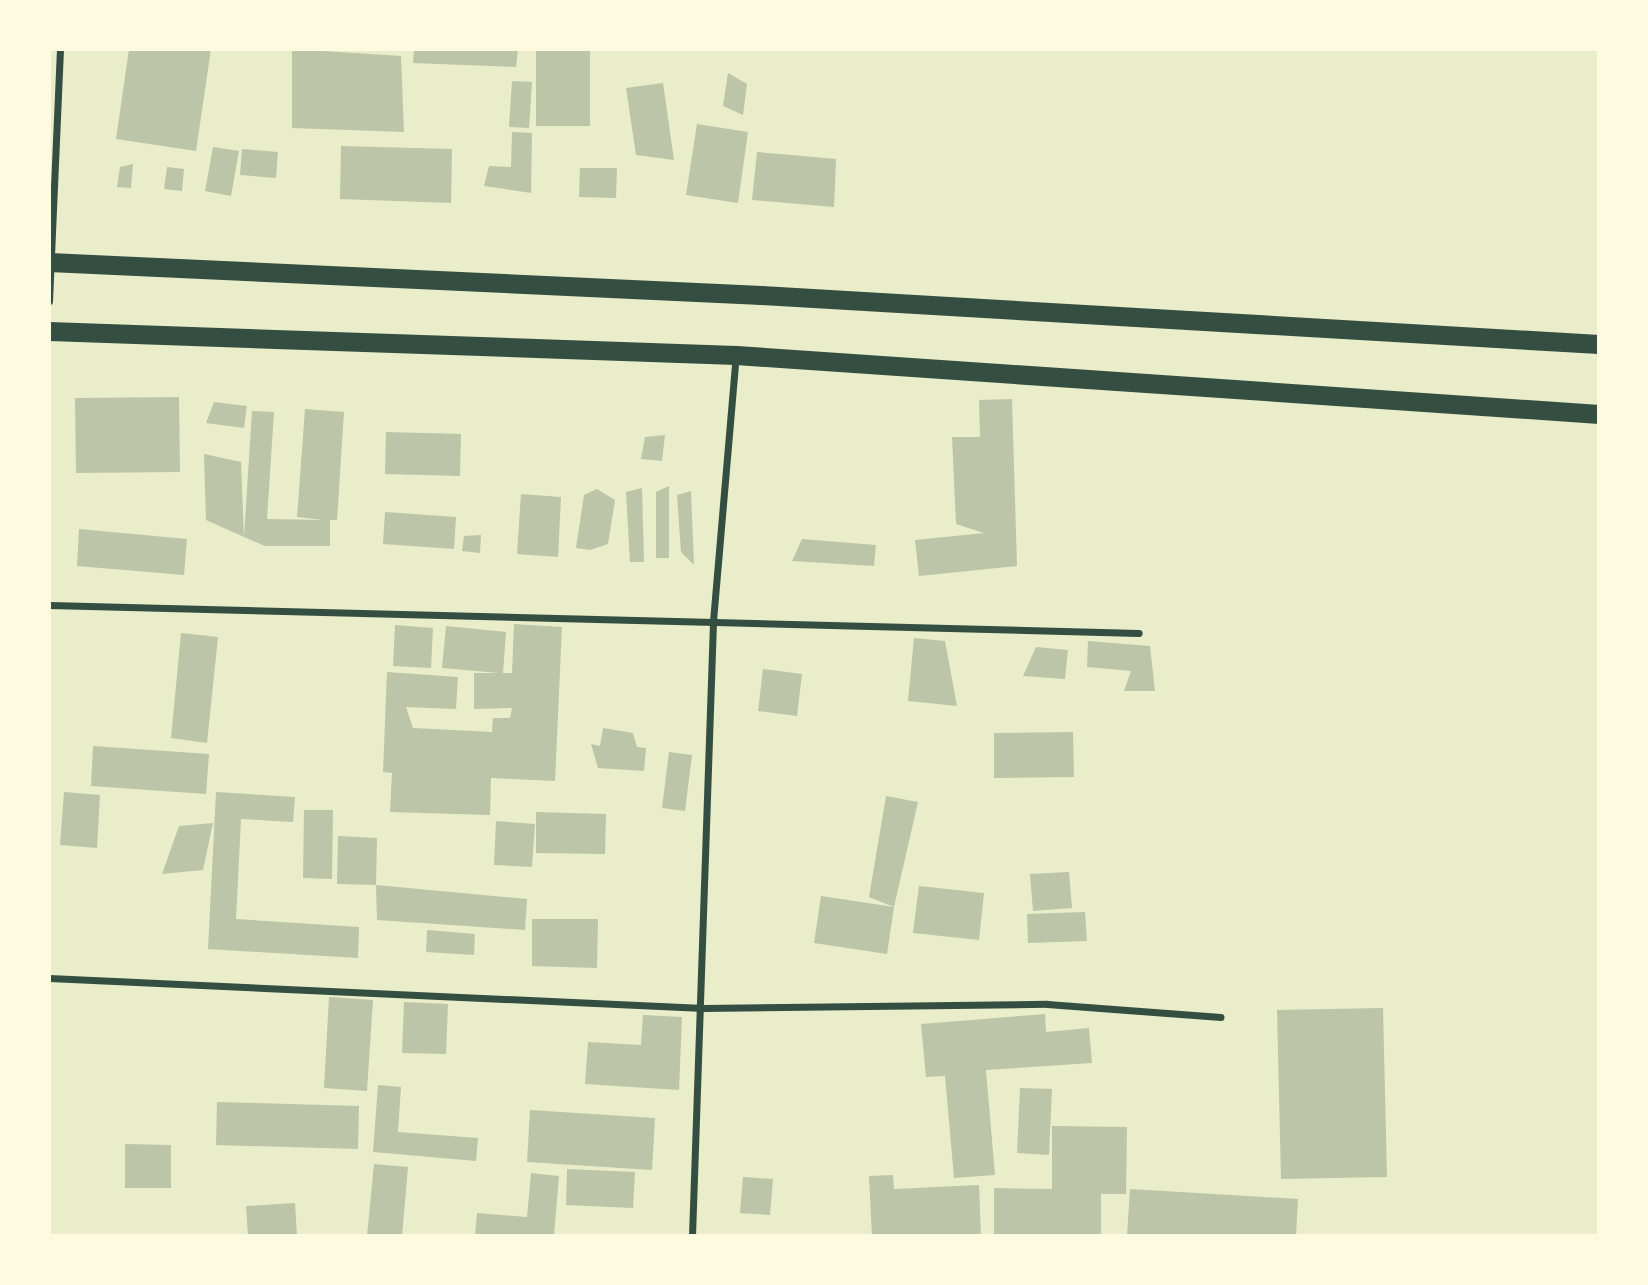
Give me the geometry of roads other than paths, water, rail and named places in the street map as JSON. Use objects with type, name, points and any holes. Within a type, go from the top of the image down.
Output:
[{"type":"highway","points":[[50,262],[761,295],[1599,344]]},
{"type":"highway","points":[[49,331],[736,355],[1599,414]]},
{"type":"street","points":[[49,300],[60,49]]},
{"type":"street","points":[[692,1236],[703,1008],[713,621],[736,355]]},
{"type":"street","points":[[49,605],[1139,633]]},
{"type":"street","points":[[49,978],[703,1008],[1047,1004],[1221,1017]]}]
